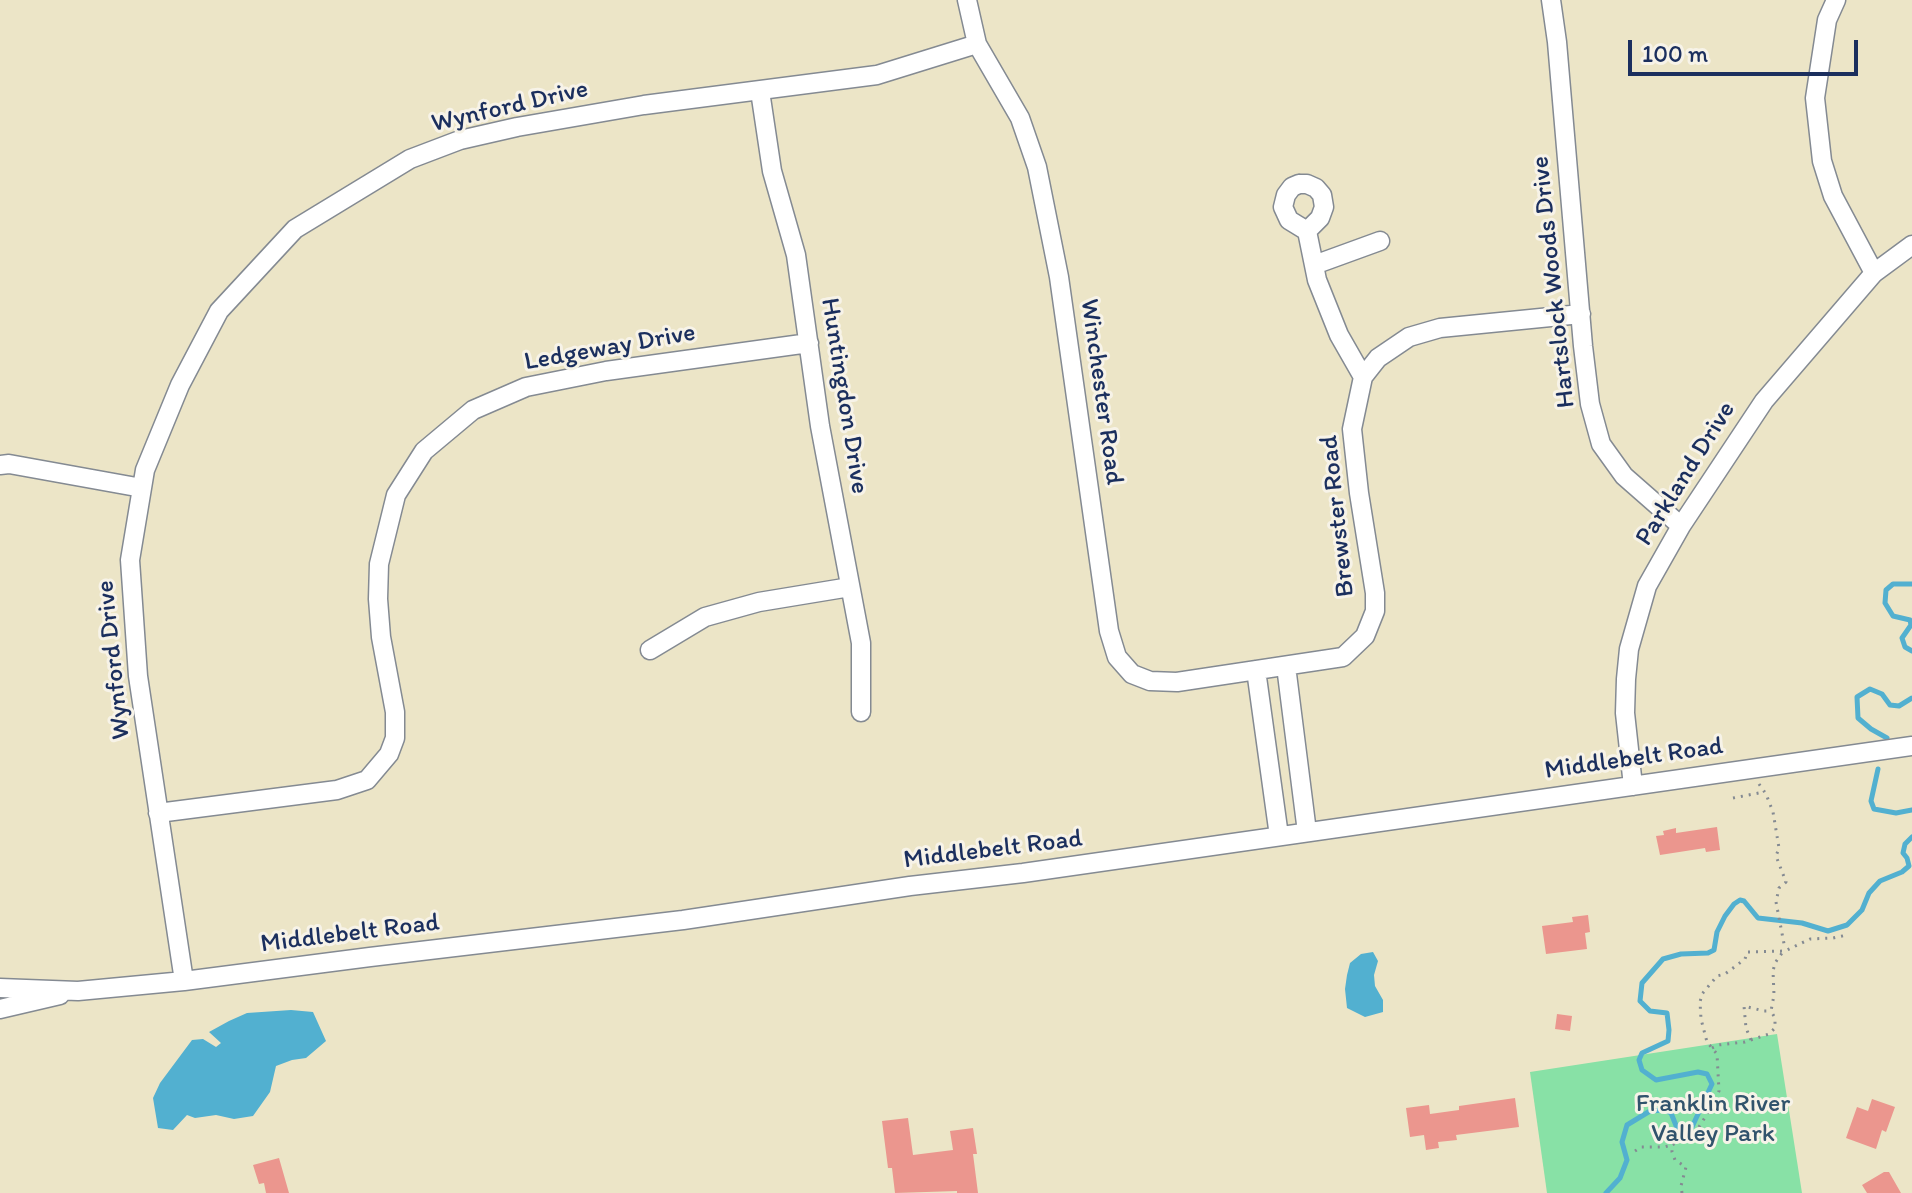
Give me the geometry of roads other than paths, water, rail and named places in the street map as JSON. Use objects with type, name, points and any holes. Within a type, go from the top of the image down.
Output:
[{"type":"street","name":"Winchester Road","points":[[967,0],[977,44],[1020,118],[1037,167],[1059,277],[1109,631],[1117,657],[1132,674],[1150,681],[1177,682],[1271,668]]},
{"type":"street","name":"Hartslock Woods Drive","points":[[1551,0],[1590,404],[1601,444],[1632,484],[1681,526]]},
{"type":"street","points":[[1836,0],[1827,20],[1815,98],[1822,161],[1833,196],[1874,273]]},
{"type":"street","name":"Wynford Drive","points":[[184,981],[138,676],[130,560],[145,470],[180,385],[219,311],[295,229],[410,159],[460,140],[644,105],[877,75],[977,44]]},
{"type":"street","name":"Huntingdon Drive","points":[[760,91],[772,171],[796,255],[820,426],[861,643],[861,712]]},
{"type":"street","points":[[1307,231],[1317,280],[1339,335],[1363,377],[1378,358],[1409,337],[1429,331],[1468,324],[1581,314]]},
{"type":"street","points":[[1314,265],[1380,241]]},
{"type":"street","name":"Parkland Drive","points":[[1633,786],[1625,713],[1626,679],[1629,649],[1647,586],[1681,526],[1764,401],[1874,273],[1912,245]]},
{"type":"street","name":"Ledgeway Drive","points":[[158,813],[337,790],[367,780],[389,754],[395,738],[395,712],[381,637],[379,564],[396,495],[424,451],[473,410],[539,384],[606,371],[809,343]]},
{"type":"street","name":"Brewster Road","points":[[1271,668],[1343,657],[1365,636],[1375,611],[1352,429],[1363,377]]},
{"type":"street","points":[[0,465],[9,464],[142,488]]},
{"type":"street","points":[[650,650],[705,617],[759,602],[850,587]]},
{"type":"street","points":[[1271,668],[1307,832]]},
{"type":"street","points":[[1271,668],[1279,836]]},
{"type":"street","name":"Middlebelt Road","points":[[0,988],[78,991],[184,981],[683,920],[1912,746]]},
{"type":"street","name":"Middlebelt Road","points":[[0,1009],[78,991]]},
{"type":"water","points":[[1373,952],[1378,961],[1375,986],[1383,1000],[1383,1012],[1365,1017],[1347,1008],[1345,989],[1350,963],[1361,954]]},
{"type":"water","points":[[313,1012],[326,1041],[306,1058],[276,1066],[270,1092],[253,1116],[234,1119],[216,1115],[195,1118],[187,1115],[173,1130],[158,1128],[153,1098],[160,1083],[192,1040],[203,1039],[216,1047],[221,1043],[209,1032],[229,1021],[247,1013]]},
{"type":"waterway","points":[[1912,584],[1893,584],[1886,590],[1885,603],[1893,616],[1910,620],[1911,625],[1902,638],[1905,647],[1912,651]]},
{"type":"waterway","points":[[1887,738],[1858,718],[1857,697],[1870,689],[1882,694],[1890,705],[1899,706],[1912,698]]},
{"type":"waterway","points":[[1878,769],[1871,801],[1874,809],[1896,813],[1912,810]]},
{"type":"waterway","points":[[1606,1193],[1620,1178],[1627,1160],[1622,1142],[1627,1125],[1650,1111],[1665,1110],[1671,1113],[1677,1128],[1692,1127],[1712,1084],[1707,1074],[1698,1072],[1656,1080],[1642,1070],[1639,1060],[1642,1053],[1668,1041],[1669,1030],[1667,1013],[1650,1011],[1640,1001],[1642,983],[1663,959],[1714,950],[1717,932],[1725,916],[1740,900],[1758,918],[1802,923],[1828,931],[1847,925],[1862,910],[1869,893],[1880,881],[1909,866],[1903,853],[1905,844],[1912,837]]},
{"type":"park label","name":"Franklin River Valley Park","points":[[1713,1119]]}]
